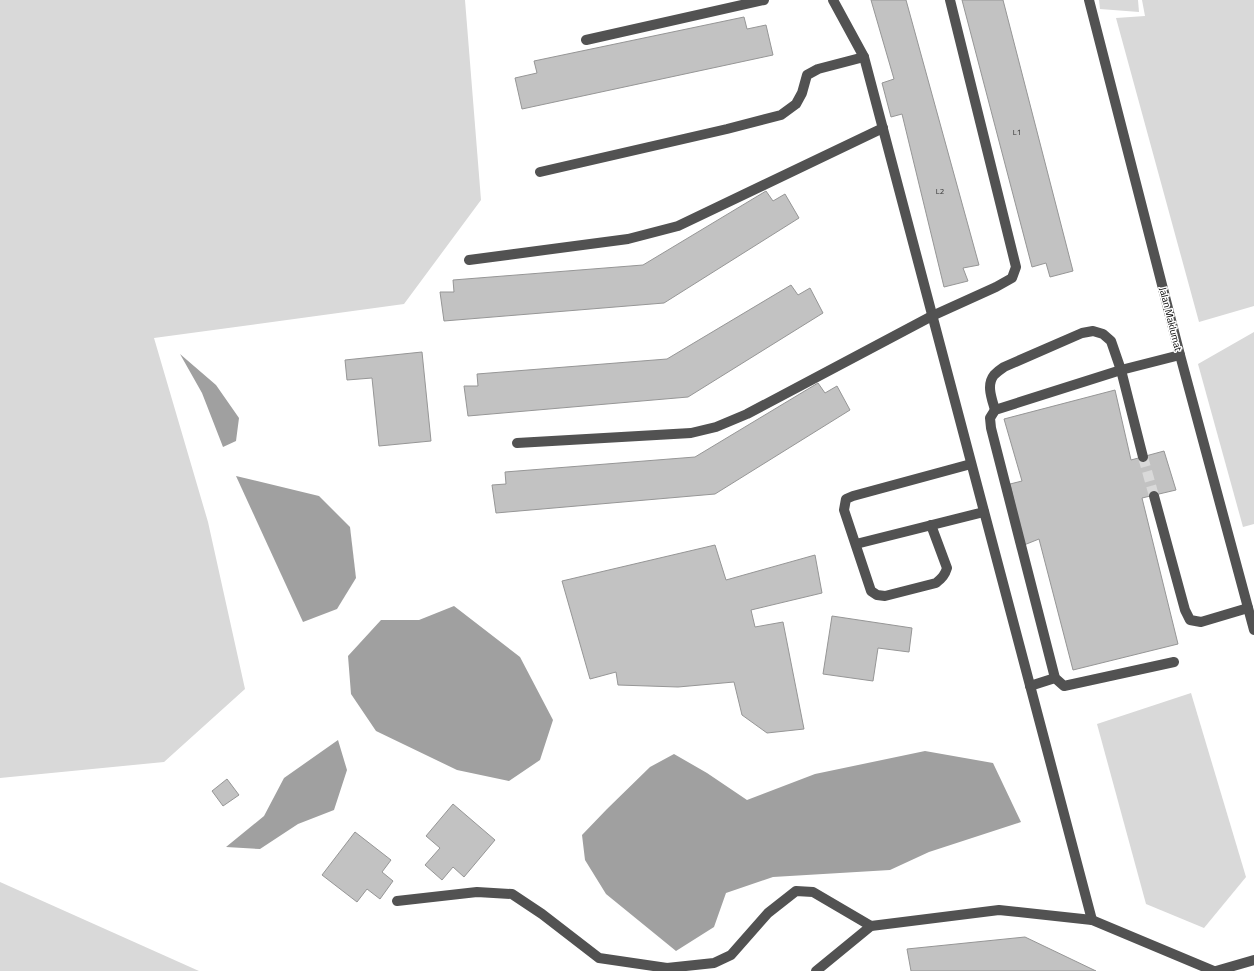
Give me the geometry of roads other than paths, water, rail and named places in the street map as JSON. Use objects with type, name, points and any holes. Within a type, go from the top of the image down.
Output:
[{"type":"street","points":[[586,40],[764,0]]},
{"type":"street","points":[[833,0],[864,57],[1092,920]]},
{"type":"street","points":[[518,443],[691,433],[716,427],[747,414],[932,316],[996,287],[1012,278],[1016,267],[950,0]]},
{"type":"street","name":"Jalan Maklumat","points":[[1090,2],[1180,355],[1254,630]]},
{"type":"street","points":[[540,172],[781,115],[796,104],[802,93],[807,75],[818,69],[864,57]]},
{"type":"street","points":[[469,260],[628,239],[678,226],[883,128]]},
{"type":"street","points":[[995,410],[990,384],[994,375],[1004,367],[1082,333],[1093,331],[1103,334],[1112,341],[1121,370],[1143,457]]},
{"type":"street","points":[[1174,662],[1064,686],[1055,678],[991,428],[990,418],[995,410],[1121,370],[1180,355]]},
{"type":"street","points":[[931,525],[947,568],[946,574],[942,579],[936,583],[885,596],[877,595],[871,591],[844,510],[846,499],[971,464]]},
{"type":"street","points":[[1154,496],[1185,610],[1190,620],[1201,622],[1248,608]]},
{"type":"street","points":[[856,544],[984,512]]},
{"type":"street","points":[[1030,686],[1055,678]]},
{"type":"street","points":[[397,901],[477,892],[512,894],[542,914],[599,958],[667,968],[714,963],[731,955],[768,913],[796,891],[813,892],[871,926]]},
{"type":"street","points":[[816,971],[871,926],[999,910],[1092,920],[1215,971],[1254,960]]},
{"type":"tunnel","points":[[1143,457],[1154,496]]}]
